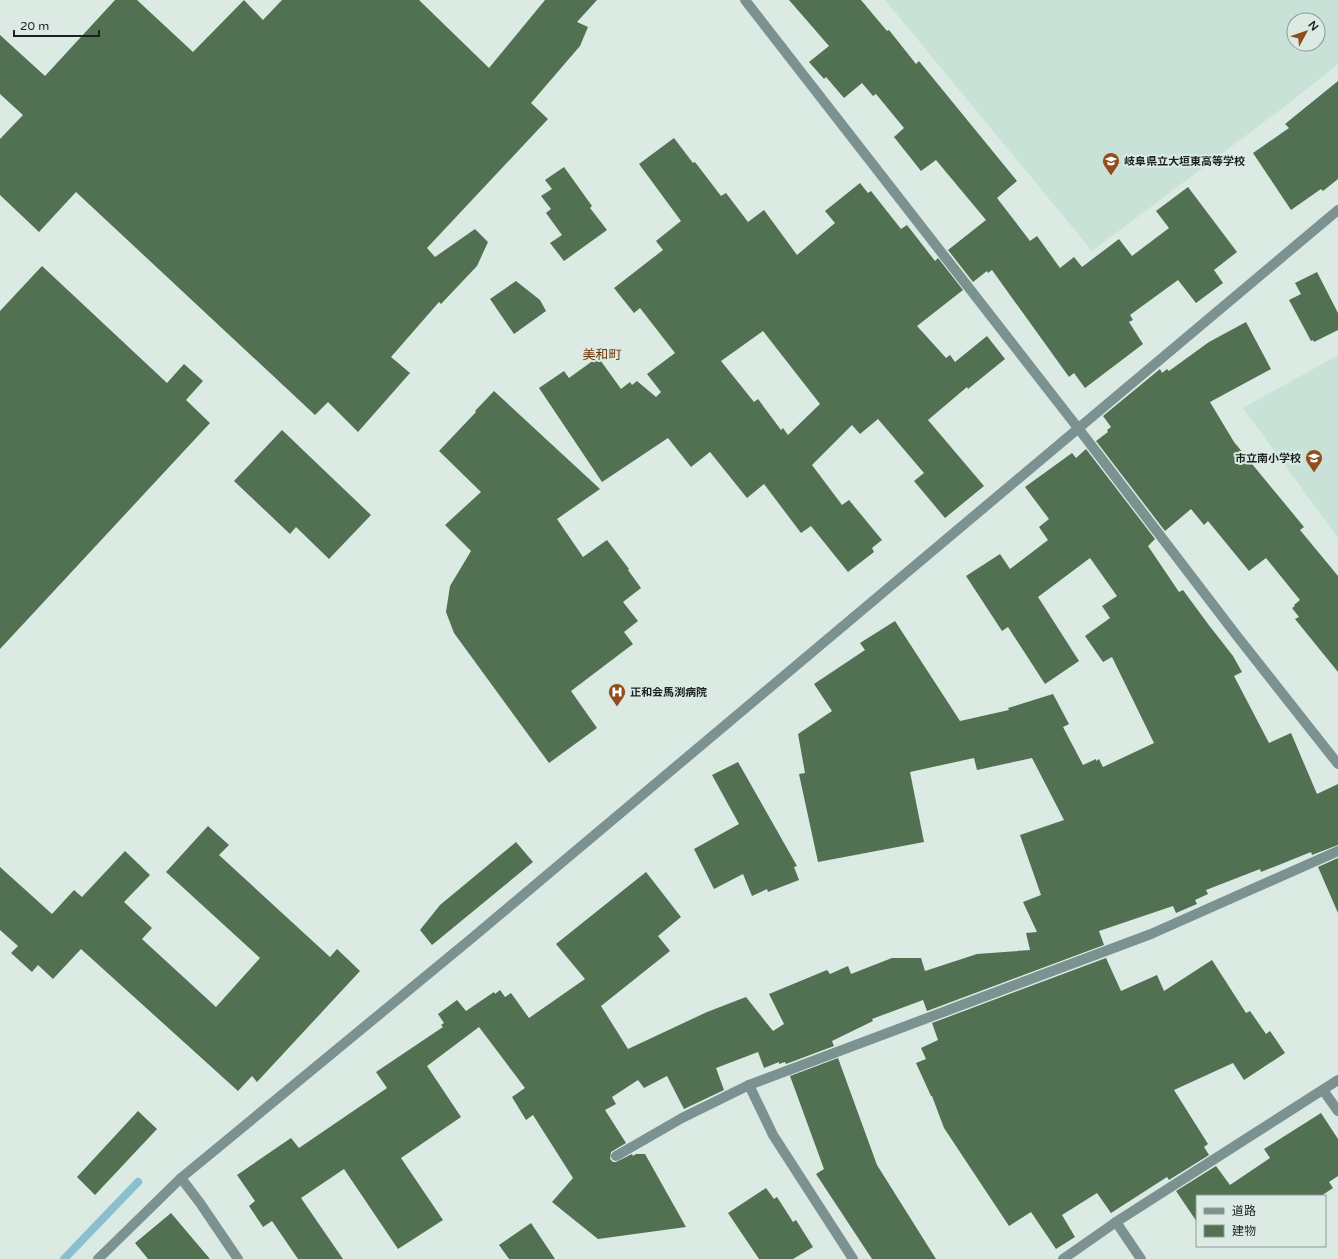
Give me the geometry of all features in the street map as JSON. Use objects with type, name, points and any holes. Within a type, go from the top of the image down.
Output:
[{"type":"street","points":[[745,0],[1078,428],[1237,636],[1338,764]]},
{"type":"street","points":[[98,1259],[181,1178],[478,933],[1338,210]]},
{"type":"street","points":[[616,1156],[682,1118],[749,1085],[1151,934],[1338,851]]},
{"type":"street","points":[[1063,1259],[1116,1222],[1338,1080]]},
{"type":"street","points":[[749,1085],[772,1135],[853,1259]]},
{"type":"street","points":[[1323,1090],[1338,1111]]},
{"type":"street","points":[[181,1178],[238,1259]]},
{"type":"street","points":[[1116,1222],[1141,1259]]},
{"type":"shaded area","name":"岐阜県立大垣東高等学校","points":[[885,0],[1338,0],[1338,64],[1292,101],[1092,251]]},
{"type":"shaded area","name":"市立南小学校","points":[[1338,355],[1338,538],[1243,408]]},
{"type":"building","points":[[115,0],[137,0],[193,52],[244,0],[263,20],[282,0],[419,0],[489,68],[545,0],[597,0],[577,22],[588,27],[580,46],[531,103],[548,119],[427,248],[435,257],[475,229],[488,242],[477,266],[441,304],[439,302],[391,357],[410,373],[358,432],[328,402],[315,415],[76,192],[39,232],[0,195],[0,139],[23,115],[0,94],[0,35],[45,76]]},
{"type":"building","points":[[789,0],[861,0],[887,31],[889,30],[916,64],[919,61],[1017,181],[997,198],[1030,241],[1037,236],[1060,268],[1074,257],[1082,267],[1119,239],[1132,256],[1169,228],[1156,211],[1188,187],[1237,252],[1214,270],[1223,283],[1196,303],[1178,280],[1130,315],[1133,320],[1129,322],[1143,344],[1085,388],[1074,373],[1069,377],[992,270],[988,273],[987,271],[973,282],[948,250],[986,220],[936,160],[921,171],[894,137],[904,128],[876,94],[873,96],[862,83],[844,98],[826,77],[824,79],[809,62],[829,46]]},
{"type":"building","points":[[1338,81],[1338,179],[1323,191],[1321,189],[1291,210],[1253,153],[1289,128],[1285,124]]},
{"type":"building","points":[[674,138],[693,163],[695,162],[721,196],[726,193],[748,222],[764,210],[797,255],[835,223],[825,211],[860,183],[868,193],[871,191],[901,229],[907,225],[935,261],[938,258],[963,290],[917,326],[946,358],[950,355],[955,362],[987,336],[1005,359],[968,389],[967,387],[928,420],[984,486],[945,518],[914,481],[924,473],[878,419],[860,434],[852,425],[812,465],[842,505],[849,500],[882,540],[872,548],[874,552],[848,572],[811,526],[801,533],[764,484],[747,498],[710,452],[691,467],[668,438],[602,482],[539,388],[564,371],[569,378],[598,357],[621,389],[630,382],[632,385],[637,381],[656,397],[661,392],[647,374],[675,353],[640,308],[634,313],[614,288],[663,250],[656,241],[681,221],[639,164]],"holes":[[[763,331],[820,404],[788,435],[783,428],[781,430],[758,399],[754,402],[721,361]]]},
{"type":"building","points":[[564,167],[592,206],[590,208],[607,230],[564,261],[550,243],[562,235],[546,213],[551,209],[541,196],[552,189],[545,180]]},
{"type":"building","points":[[42,266],[167,383],[184,364],[203,381],[186,400],[210,423],[0,649],[0,311]]},
{"type":"building","points":[[1317,272],[1338,313],[1338,330],[1314,342],[1313,340],[1311,341],[1289,300],[1301,294],[1295,283]]},
{"type":"building","points":[[516,281],[540,300],[546,311],[514,334],[490,299]]},
{"type":"building","points":[[1246,322],[1271,369],[1210,402],[1234,442],[1304,527],[1300,530],[1338,576],[1338,672],[1295,619],[1299,617],[1292,608],[1300,600],[1266,558],[1249,571],[1208,521],[1204,525],[1191,509],[1165,531],[1096,441],[1108,432],[1107,430],[1111,427],[1103,416],[1160,369],[1162,373],[1167,369],[1169,371],[1209,342]]},
{"type":"building","points":[[494,391],[600,489],[557,519],[583,557],[607,540],[641,588],[623,602],[638,621],[624,632],[633,644],[571,691],[597,728],[549,763],[454,633],[446,612],[450,586],[471,551],[445,525],[481,492],[439,451]]},
{"type":"building","points":[[282,430],[371,515],[329,559],[296,527],[290,534],[234,481]]},
{"type":"building","points":[[1086,449],[1155,539],[1148,546],[1179,592],[1183,590],[1233,656],[1242,672],[1234,676],[1269,743],[1291,733],[1317,794],[1338,784],[1338,845],[1312,855],[1311,852],[1261,872],[1260,869],[1206,890],[1208,894],[1195,900],[1197,904],[1176,913],[1173,906],[1099,931],[1104,945],[927,1011],[923,1000],[872,1019],[873,1021],[832,1041],[834,1046],[786,1064],[785,1062],[779,1064],[779,1062],[764,1068],[758,1052],[716,1068],[724,1090],[684,1109],[667,1076],[644,1088],[638,1080],[612,1097],[616,1104],[605,1110],[626,1143],[611,1152],[610,1159],[613,1162],[616,1162],[632,1154],[633,1156],[636,1154],[645,1154],[686,1227],[598,1239],[552,1202],[573,1178],[533,1115],[526,1120],[512,1097],[525,1088],[479,1027],[427,1066],[461,1117],[401,1158],[443,1220],[398,1249],[344,1169],[301,1198],[343,1259],[298,1259],[272,1221],[263,1227],[249,1206],[255,1201],[237,1175],[291,1138],[299,1148],[387,1088],[376,1072],[443,1027],[441,1025],[444,1023],[438,1014],[457,1000],[466,1011],[494,992],[495,994],[500,990],[505,997],[511,993],[529,1018],[585,979],[556,944],[646,872],[681,917],[658,936],[670,951],[601,1006],[628,1049],[707,1012],[746,997],[773,1031],[784,1024],[769,994],[827,970],[830,974],[848,966],[851,974],[892,958],[921,958],[925,971],[977,954],[1030,950],[1026,933],[1037,932],[1023,902],[1041,895],[1020,835],[1064,820],[1032,758],[977,770],[974,758],[910,772],[924,842],[818,862],[799,774],[805,773],[798,734],[832,711],[814,684],[865,650],[860,643],[895,621],[960,721],[1009,710],[1008,708],[1053,694],[1069,724],[1063,727],[1083,765],[1099,759],[1103,767],[1154,743],[1112,657],[1103,662],[1085,636],[1110,618],[1102,606],[1117,596],[1090,558],[1038,597],[1079,661],[1045,684],[1008,627],[1002,631],[966,576],[1000,554],[1010,569],[1048,540],[1039,527],[1049,519],[1025,487],[1072,453],[1076,458]]},
{"type":"building","points":[[738,762],[797,866],[794,867],[799,880],[768,892],[767,889],[752,896],[743,874],[714,889],[694,849],[739,824],[712,775]]},
{"type":"building","points":[[208,826],[229,845],[219,855],[330,957],[337,949],[360,971],[257,1082],[252,1076],[238,1091],[81,949],[53,979],[38,965],[32,972],[11,953],[18,946],[0,930],[0,867],[52,914],[74,890],[82,897],[125,851],[150,875],[124,902],[152,928],[142,939],[216,1007],[260,958],[166,872]]},
{"type":"building","points":[[516,842],[533,862],[432,945],[420,930],[440,905]]},
{"type":"building","points":[[1338,858],[1338,913],[1318,867]]},
{"type":"building","points":[[1106,958],[1121,991],[1157,975],[1164,991],[1212,960],[1246,1013],[1250,1011],[1266,1034],[1270,1031],[1285,1053],[1244,1080],[1233,1063],[1174,1090],[1208,1144],[1204,1147],[1209,1155],[1169,1180],[1167,1177],[1111,1213],[1097,1193],[1062,1215],[1075,1237],[1056,1249],[1031,1212],[1009,1226],[944,1128],[932,1096],[916,1063],[926,1059],[921,1048],[938,1040],[932,1023]]},
{"type":"building","points":[[838,1058],[877,1165],[936,1259],[872,1259],[816,1174],[824,1169],[790,1076]]},
{"type":"building","points":[[138,1111],[157,1129],[95,1195],[77,1177]]},
{"type":"building","points":[[1321,1113],[1338,1139],[1338,1176],[1329,1182],[1333,1188],[1322,1195],[1196,1195],[1196,1221],[1176,1191],[1216,1166],[1230,1185],[1270,1158],[1264,1149]]},
{"type":"building","points":[[766,1188],[774,1199],[777,1197],[793,1222],[796,1220],[813,1247],[793,1259],[759,1259],[728,1213]]},
{"type":"building","points":[[171,1213],[210,1259],[148,1259],[135,1243]]},
{"type":"building","points":[[531,1223],[555,1259],[509,1259],[499,1245]]},
{"type":"waterway","points":[[64,1259],[138,1182]]},
{"type":"place","name":"岐阜県立大垣東高等学校","points":[[1111,176]]},
{"type":"place","name":"市立南小学校","points":[[1314,473]]},
{"type":"place","name":"正和会馬渕病院","points":[[617,707]]},
{"type":"district","name":"美和町","points":[[602,355]]}]
